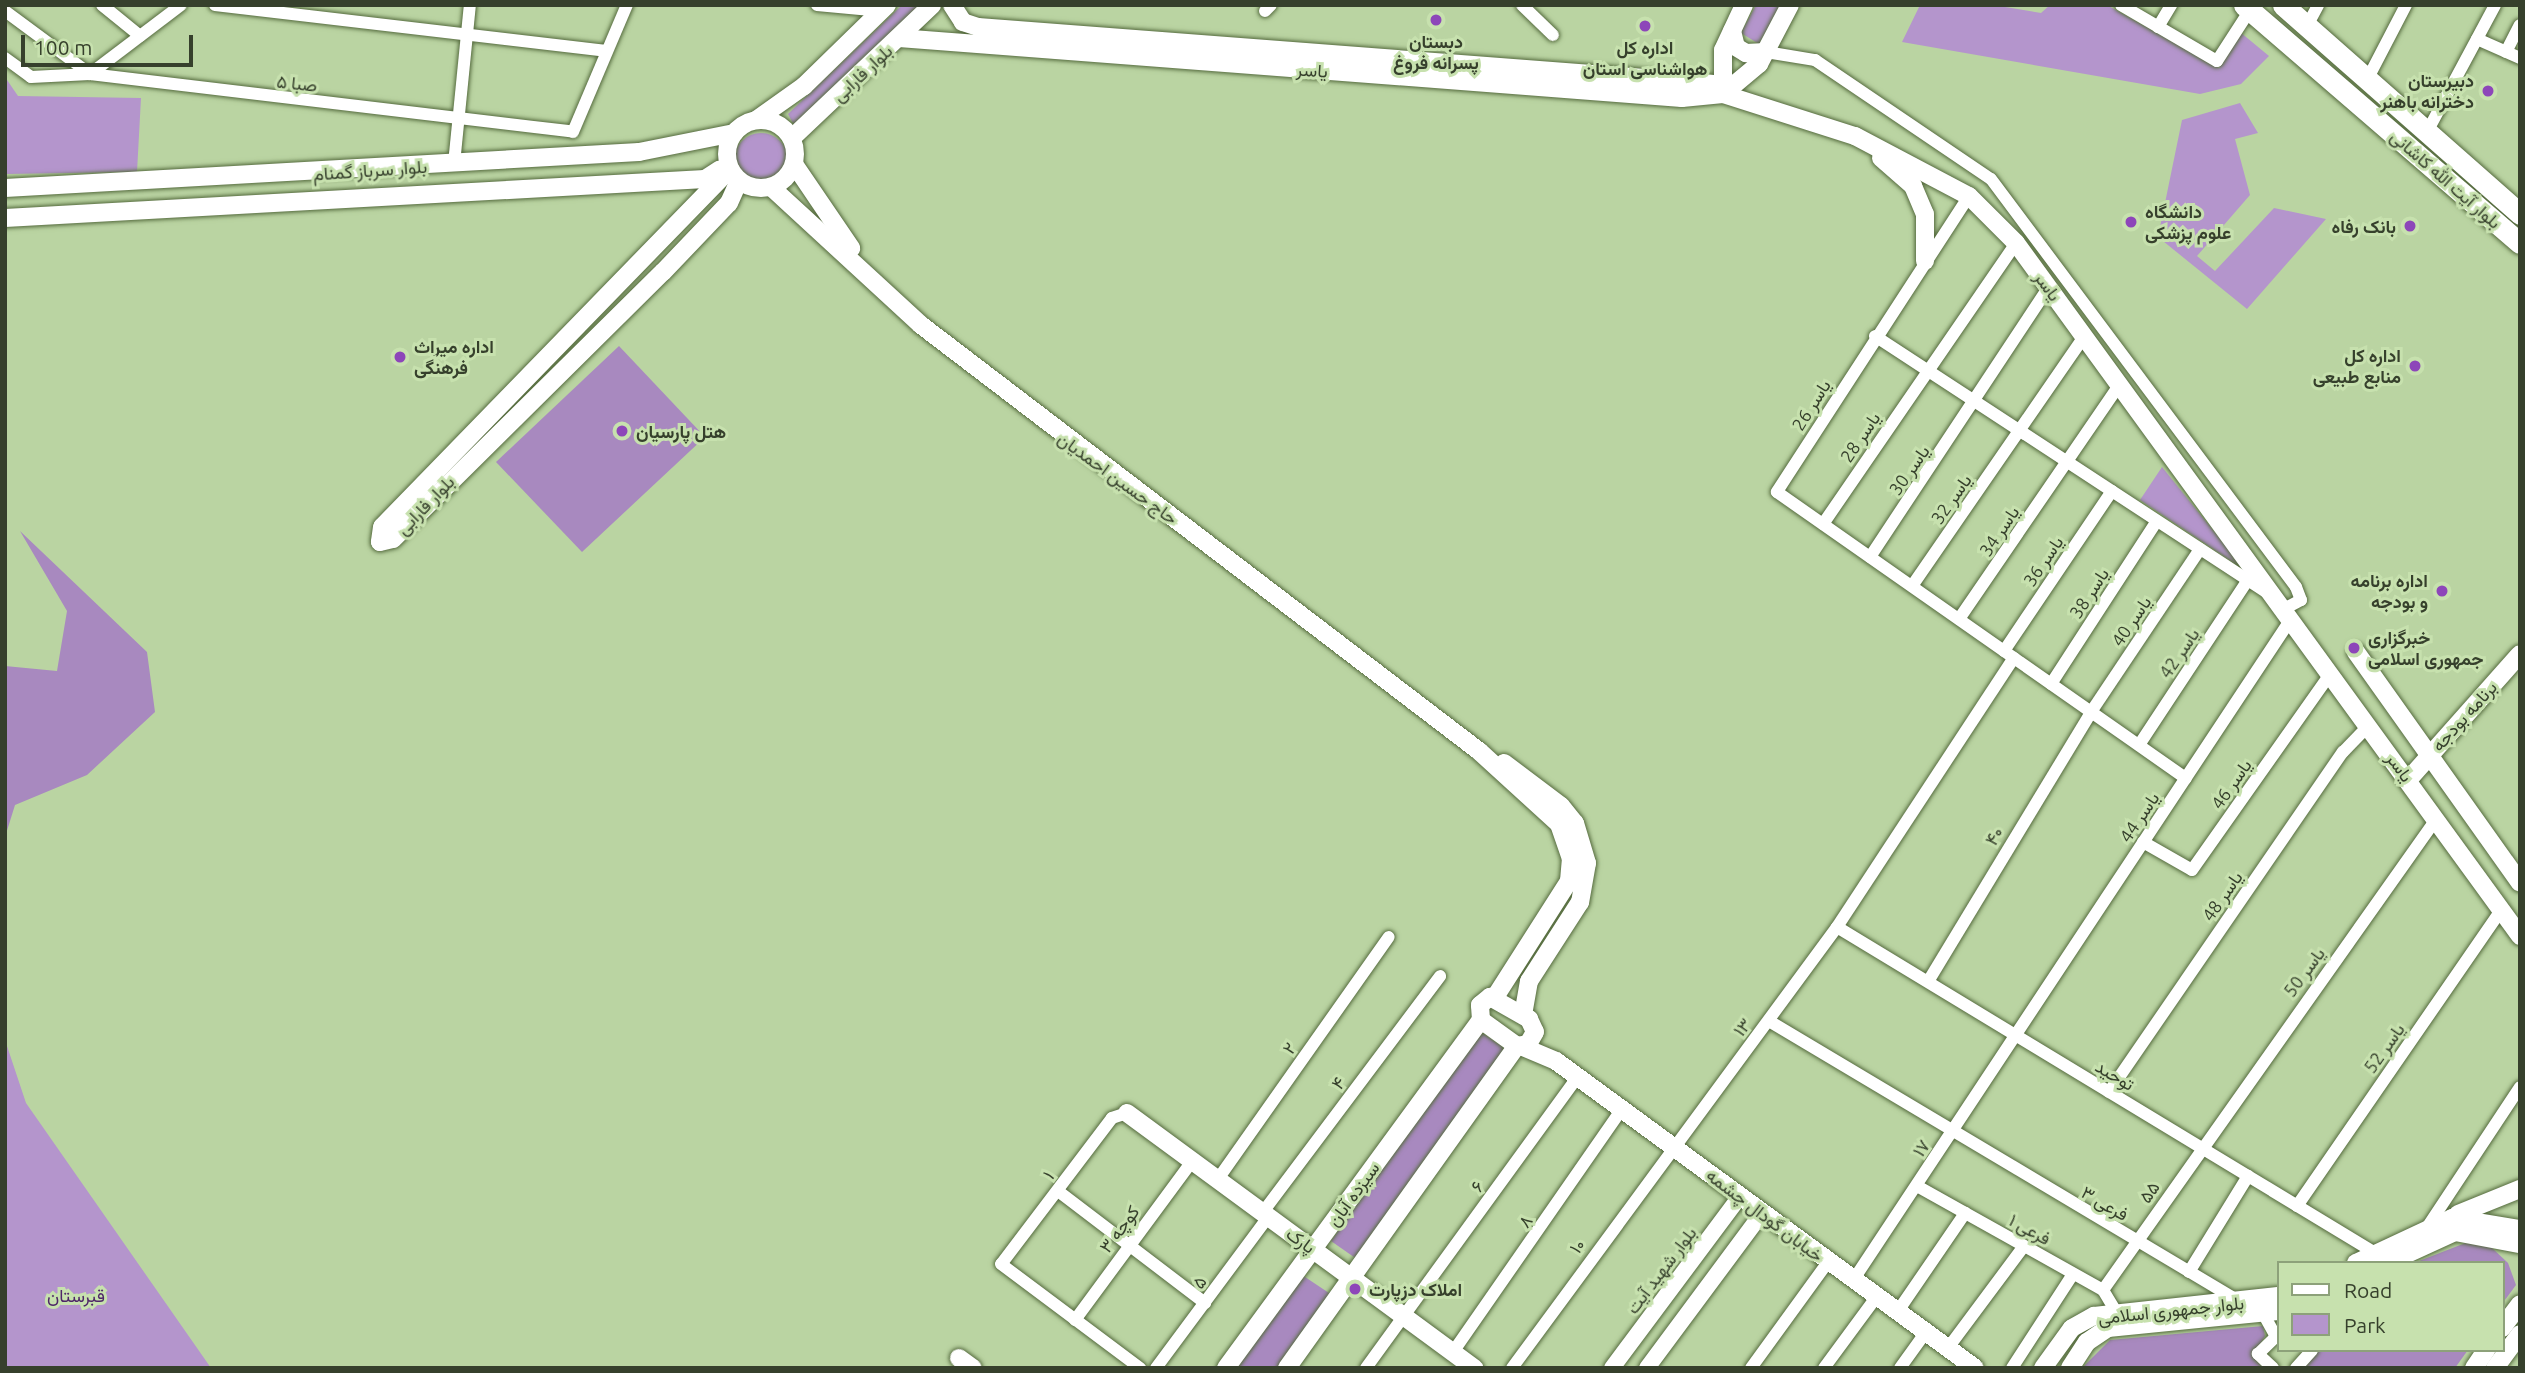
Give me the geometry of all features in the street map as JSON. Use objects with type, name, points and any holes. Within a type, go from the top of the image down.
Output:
[{"type":"main road","name":"بلوار فارابی","points":[[792,138],[932,5]]},
{"type":"main road","name":"یاسر","points":[[952,5],[963,22],[978,27],[1682,98],[1723,94],[1854,136],[1969,196],[2016,243],[2083,338],[2120,384],[2409,779],[2520,936]]},
{"type":"main road","points":[[1723,94],[1721,62],[1744,5]]},
{"type":"main road","points":[[1723,94],[1766,52],[1790,5]]},
{"type":"main road","name":"بلوار آیت الله کاشانی","points":[[2283,5],[2520,214]]},
{"type":"main road","name":"بلوار فارابی","points":[[756,120],[804,86],[884,8]]},
{"type":"main road","name":"بلوار آیت الله کاشانی","points":[[2247,8],[2520,243]]},
{"type":"main road","points":[[1732,31],[1746,54],[1766,52]]},
{"type":"main road","name":"یاسر","points":[[899,38],[1282,59]]},
{"type":"main road","points":[[794,164],[772,187],[732,171],[734,133],[756,120],[778,125],[792,138],[794,164],[874,279]]},
{"type":"main road","name":"بلوار سرباز گمنام","points":[[5,188],[639,152],[734,133]]},
{"type":"main road","points":[[1854,136],[1913,187],[1925,214],[1925,261]]},
{"type":"main road","name":"بلوار فارابی","points":[[732,171],[645,256],[461,459],[393,539],[380,542],[382,527],[461,459],[663,272],[729,203],[732,171]]},
{"type":"main road","name":"بلوار سرباز گمنام","points":[[5,218],[705,179],[732,171]]},
{"type":"main road","name":"حاج حسین احمدیان","points":[[772,187],[874,279],[1046,425],[1479,751],[1559,824],[1571,858],[1560,904],[1495,997]]},
{"type":"main road","points":[[645,256],[663,272]]},
{"type":"main road","name":"یاسر","points":[[2356,652],[2520,883]]},
{"type":"main road","name":"برنامه بودجه","points":[[2409,779],[2520,654]]},
{"type":"main road","name":"حاج حسین احمدیان","points":[[1479,751],[1541,786],[1575,824],[1586,855],[1580,902],[1529,981],[1523,1014]]},
{"type":"main road","points":[[1495,997],[1523,1014],[1556,1061]]},
{"type":"main road","name":"سیزده آبان","points":[[1226,1368],[1481,1020],[1480,1005],[1495,997]]},
{"type":"main road","points":[[1481,1020],[1520,1047],[1556,1061]]},
{"type":"main road","points":[[1287,1368],[1520,1047],[1535,1032]]},
{"type":"main road","name":"خیابان گودال چشمه","points":[[1556,1061],[1971,1367]]},
{"type":"main road","name":"پارک","points":[[1127,1113],[1474,1368]]},
{"type":"main road","points":[[2381,1258],[2433,1225],[2520,1189]]},
{"type":"main road","points":[[2433,1225],[2465,1217],[2518,1241]]},
{"type":"main road","points":[[2381,1258],[2455,1232],[2518,1241]]},
{"type":"main road","name":"بلوار جمهوری اسلامی","points":[[2043,1368],[2082,1320],[2117,1313],[2242,1303],[2276,1296]]},
{"type":"main road","points":[[2504,1325],[2520,1304]]},
{"type":"main road","name":"بلوار جمهوری اسلامی","points":[[2070,1368],[2108,1328],[2271,1313]]},
{"type":"main road","points":[[2495,1368],[2520,1334]]},
{"type":"main road","points":[[2474,1368],[2485,1352]]},
{"type":"street","points":[[102,5],[140,36]]},
{"type":"street","points":[[5,11],[90,74],[181,5]]},
{"type":"street","points":[[215,5],[606,51],[627,5]]},
{"type":"street","points":[[454,164],[470,5]]},
{"type":"street","points":[[817,5],[884,8]]},
{"type":"street","points":[[2122,5],[2217,61],[2247,8]]},
{"type":"street","points":[[2158,27],[2171,5]]},
{"type":"street","points":[[2307,26],[2318,5]]},
{"type":"street","points":[[2367,80],[2406,5]]},
{"type":"street","points":[[2427,132],[2495,5]]},
{"type":"street","points":[[1523,6],[1553,35]]},
{"type":"street","points":[[2506,52],[2520,25]]},
{"type":"street","points":[[2477,39],[2520,58]]},
{"type":"street","name":"صبا ۵","points":[[5,58],[31,77],[90,74],[573,131],[606,51]]},
{"type":"street","name":"یاسر 44","points":[[1766,52],[1815,60],[1991,179],[2296,587],[2301,600],[2284,609],[2186,778],[2015,1035]]},
{"type":"street","name":"یاسر 26","points":[[1823,524],[1777,492],[1875,336],[1969,196]]},
{"type":"street","name":"یاسر 28","points":[[1823,524],[2016,243]]},
{"type":"street","name":"یاسر 30","points":[[1870,557],[1977,403],[2049,288]]},
{"type":"street","name":"یاسر","points":[[1875,336],[2248,580],[2284,609]]},
{"type":"street","name":"یاسر 32","points":[[1912,586],[2083,338]]},
{"type":"street","name":"یاسر 34","points":[[1959,620],[2120,384]]},
{"type":"street","name":"یاسر 36","points":[[1837,927],[2112,491]]},
{"type":"street","name":"یاسر 38","points":[[2051,684],[2157,521]]},
{"type":"street","points":[[1823,524],[2186,778]]},
{"type":"street","name":"یاسر 40","points":[[2091,712],[2200,549]]},
{"type":"street","name":"یاسر 42","points":[[2139,745],[2248,580]]},
{"type":"street","name":"یاسر 46","points":[[2143,842],[2192,870],[2331,673]]},
{"type":"street","name":"۴۰","points":[[1929,980],[2091,712]]},
{"type":"street","name":"یاسر 48","points":[[2109,1092],[2343,752],[2369,725]]},
{"type":"street","name":"یاسر 50","points":[[2200,1147],[2437,818]]},
{"type":"street","name":"یاسر 52","points":[[2297,1206],[2501,910]]},
{"type":"street","name":"توحید","points":[[1837,927],[1929,980],[2381,1258]]},
{"type":"street","name":"۱۳","points":[[1671,1145],[1769,1021],[1837,927]]},
{"type":"street","name":"۲","points":[[1218,1179],[1389,937]]},
{"type":"street","name":"۴","points":[[1266,1214],[1440,976]]},
{"type":"street","name":"فرعی ۳","points":[[1769,1021],[1951,1134],[2242,1303]]},
{"type":"street","name":"۱۷","points":[[1854,1279],[2015,1035]]},
{"type":"street","name":"۶","points":[[1366,1368],[1406,1317],[1578,1076]]},
{"type":"street","points":[[2433,1225],[2520,1087]]},
{"type":"street","name":"۸","points":[[1452,1352],[1622,1109]]},
{"type":"street","name":"۱","points":[[1074,1320],[1001,1264],[1112,1118],[1127,1113]]},
{"type":"street","name":"۱۰","points":[[1512,1368],[1671,1145]]},
{"type":"street","name":"۵۵","points":[[2103,1290],[2200,1147]]},
{"type":"street","name":"کوچه ۳","points":[[1074,1320],[1193,1160]]},
{"type":"street","points":[[2189,1272],[2248,1176]]},
{"type":"street","name":"فرعی ۱","points":[[1917,1186],[2103,1290]]},
{"type":"street","points":[[1058,1191],[1205,1303]]},
{"type":"street","name":"بلوار شهید آیت","points":[[1612,1368],[1740,1196]]},
{"type":"street","points":[[1647,1368],[1763,1212]]},
{"type":"street","points":[[1898,1311],[1965,1213]]},
{"type":"street","name":"۵","points":[[1156,1368],[1266,1214]]},
{"type":"street","points":[[1948,1348],[2024,1246]]},
{"type":"street","points":[[1751,1368],[1828,1262]]},
{"type":"street","points":[[2012,1368],[2073,1274]]},
{"type":"street","points":[[2103,1290],[2117,1313]]},
{"type":"street","points":[[1824,1368],[1877,1296]]},
{"type":"street","points":[[2271,1313],[2276,1331]]},
{"type":"street","points":[[1074,1320],[1140,1368]]},
{"type":"street","points":[[1899,1368],[1926,1332]]},
{"type":"street","points":[[2273,1368],[2258,1354],[2276,1336]]},
{"type":"street","points":[[2296,1368],[2310,1352]]},
{"type":"green space","points":[[902,5],[925,5],[796,129],[788,114]]},
{"type":"green space","points":[[1756,5],[1780,5],[1759,44],[1741,33]]},
{"type":"green space","points":[[1920,5],[1993,5],[2041,13],[2050,5],[2107,5],[2219,68],[2240,32],[2269,56],[2241,84],[2200,94],[1902,42]]},
{"type":"green space","points":[[5,77],[18,96],[141,98],[137,172],[5,174]]},
{"type":"green space","points":[[2240,103],[2258,133],[2235,139],[2250,195],[2197,256],[2215,271],[2274,208],[2326,219],[2247,309],[2158,237],[2182,120]]},
{"type":"green space","points":[[766,133],[776,137],[784,145],[788,160],[784,175],[776,183],[756,187],[746,183],[738,175],[734,155],[738,145],[746,137]]},
{"type":"green space","points":[[2162,467],[2246,571],[2140,500]]},
{"type":"green space","name":"قبرستان","points":[[5,1040],[26,1103],[211,1368],[5,1368]]},
{"type":"shaded area","points":[[619,346],[705,437],[582,552],[496,462]]},
{"type":"shaded area","points":[[20,531],[147,652],[155,712],[87,775],[15,805],[5,837],[5,666],[57,671],[67,611]]},
{"type":"shaded area","points":[[1481,1032],[1510,1052],[1361,1262],[1331,1241]]},
{"type":"shaded area","points":[[2468,1242],[2491,1247],[2508,1263],[2516,1285],[2504,1301],[2504,1261],[2419,1261]]},
{"type":"shaded area","points":[[1302,1275],[1332,1295],[1280,1368],[1236,1368]]},
{"type":"shaded area","points":[[2263,1326],[2265,1336],[2253,1356],[2263,1368],[2082,1368],[2110,1340]]},
{"type":"shaded area","points":[[2314,1352],[2467,1352],[2455,1368],[2303,1368]]},
{"type":"place","name":"دبستان پسرانه فروغ","points":[[1436,20]]},
{"type":"place","name":"اداره کل هواشناسی استان","points":[[1645,26]]},
{"type":"place","name":"دبیرستان دخترانه باهنر","points":[[2488,91]]},
{"type":"place","name":"دانشگاه علوم پزشکی","points":[[2131,222]]},
{"type":"place","name":"بانک رفاه","points":[[2410,226]]},
{"type":"place","name":"اداره میراث فرهنگی","points":[[400,357]]},
{"type":"place","name":"اداره کل منابع طبیعی","points":[[2415,366]]},
{"type":"place","name":"هتل پارسیان","points":[[622,431]]},
{"type":"place","name":"اداره برنامه و بودجه","points":[[2442,591]]},
{"type":"place","name":"خبرگزاری جمهوری اسلامی","points":[[2354,648]]},
{"type":"place","name":"املاک دزپارت","points":[[1355,1289]]}]
